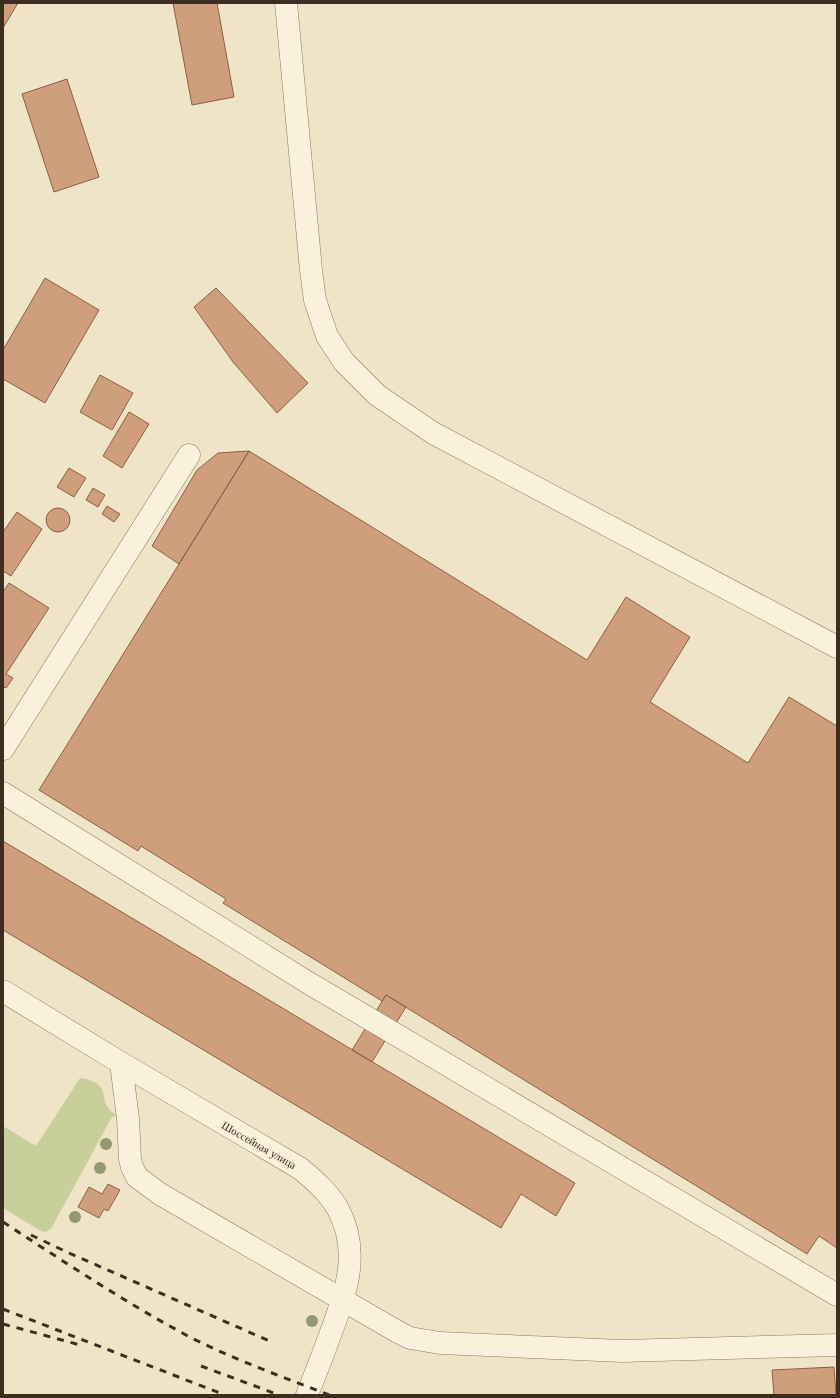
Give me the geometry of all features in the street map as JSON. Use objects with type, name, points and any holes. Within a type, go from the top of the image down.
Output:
[{"type":"street","points":[[286,3],[315,300],[327,336],[344,362],[376,395],[433,433],[837,647]]},
{"type":"street","points":[[3,749],[189,454]]},
{"type":"street","points":[[3,793],[307,982],[837,1295]]},
{"type":"street","name":"Шоссейная улица","points":[[3,990],[121,1063],[301,1169],[328,1195],[338,1209],[348,1236],[350,1262],[344,1300],[307,1395]]},
{"type":"street","points":[[121,1063],[128,1119],[130,1159],[137,1177],[160,1194],[410,1338],[440,1343],[622,1352],[837,1345]]},
{"type":"green space","points":[[80,1078],[90,1080],[101,1087],[107,1106],[118,1116],[112,1117],[51,1229],[46,1232],[41,1231],[3,1208],[3,1126],[36,1146]]},
{"type":"building","points":[[3,3],[18,3],[3,28]]},
{"type":"building","points":[[173,3],[217,3],[234,97],[192,105]]},
{"type":"building","points":[[67,79],[99,177],[54,192],[22,94]]},
{"type":"building","points":[[45,278],[99,310],[45,403],[3,379],[3,350]]},
{"type":"building","points":[[216,288],[308,383],[277,413],[233,362],[194,307]]},
{"type":"building","points":[[100,375],[133,393],[112,430],[80,412]]},
{"type":"building","points":[[129,412],[149,424],[122,468],[103,456]]},
{"type":"building","points":[[249,451],[587,660],[626,597],[690,637],[650,702],[748,763],[789,697],[837,726],[837,1248],[819,1236],[807,1254],[386,995],[382,1001],[223,903],[226,899],[141,846],[138,851],[39,790]]},
{"type":"building","points":[[249,451],[179,564],[152,546],[197,470],[218,453]]},
{"type":"building","points":[[69,468],[86,478],[74,497],[57,487]]},
{"type":"building","points":[[93,488],[105,495],[98,507],[86,500]]},
{"type":"building","points":[[107,506],[120,514],[114,522],[102,514]]},
{"type":"building","points":[[58,508],[67,511],[70,520],[67,529],[58,532],[49,529],[46,520],[49,511]]},
{"type":"building","points":[[17,512],[42,529],[11,576],[3,571],[3,532]]},
{"type":"building","points":[[9,583],[49,608],[6,674],[13,678],[6,688],[3,687],[3,592]]},
{"type":"building","points":[[3,841],[575,1183],[556,1216],[521,1194],[501,1228],[3,930]]},
{"type":"building","points":[[386,995],[406,1007],[372,1062],[352,1050]]},
{"type":"building","points":[[108,1184],[120,1190],[108,1211],[104,1209],[99,1218],[78,1207],[89,1187],[102,1194]]},
{"type":"building","points":[[834,1367],[836,1395],[774,1395],[772,1370]]},
{"type":"railway","points":[[3,1222],[116,1295],[186,1335],[239,1360],[329,1395]]},
{"type":"railway","points":[[31,1235],[274,1343]]},
{"type":"railway","points":[[3,1309],[225,1395]]},
{"type":"railway","points":[[3,1324],[84,1346]]},
{"type":"railway","points":[[201,1366],[279,1395]]}]
